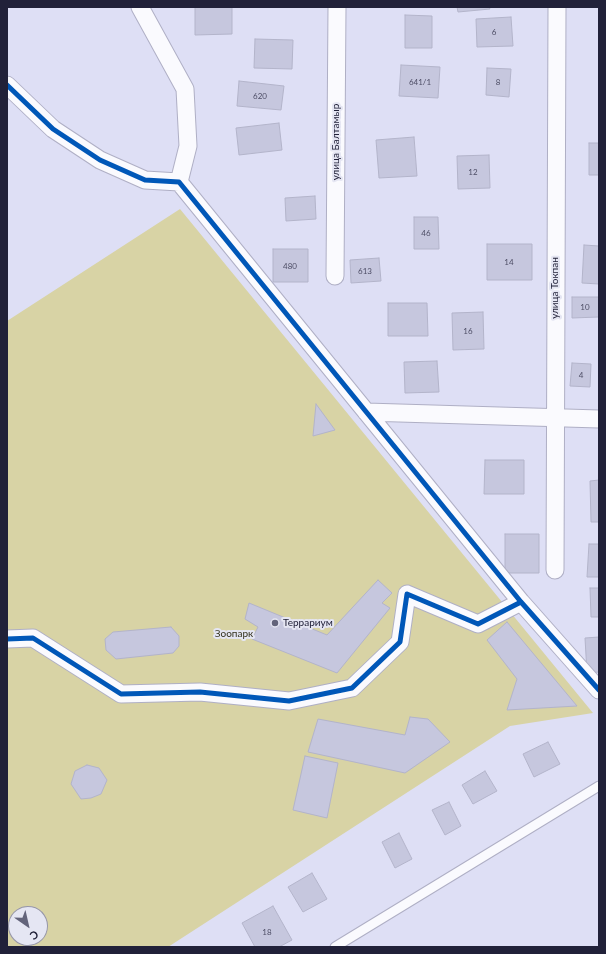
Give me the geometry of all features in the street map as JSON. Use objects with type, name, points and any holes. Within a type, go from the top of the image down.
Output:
[{"type":"street","points":[[140,7],[185,89],[188,146],[179,182]]},
{"type":"street","name":"улица Балтамыр","points":[[335,276],[337,7]]},
{"type":"street","name":"улица Токпан","points":[[555,570],[556,7]]},
{"type":"street","points":[[7,85],[53,129],[100,160],[144,180],[179,182],[521,602],[599,690]]},
{"type":"street","points":[[366,412],[599,419]]},
{"type":"street","points":[[7,639],[33,638],[121,694],[200,692],[289,701],[352,688],[400,642],[407,594],[478,624],[521,602]]},
{"type":"lane","points":[[335,947],[599,786]]},
{"type":"green space","name":"Зоопарк","points":[[180,209],[593,713],[510,726],[168,947],[7,947],[7,321]]},
{"type":"building","points":[[195,7],[232,7],[232,34],[195,35]]},
{"type":"building","points":[[457,7],[489,7],[490,9],[458,12]]},
{"type":"building","points":[[405,15],[432,16],[432,48],[405,48]]},
{"type":"building","points":[[511,17],[513,46],[477,47],[476,19]]},
{"type":"building","points":[[255,39],[293,40],[292,69],[254,68]]},
{"type":"building","points":[[401,65],[440,67],[438,98],[399,96]]},
{"type":"building","points":[[487,68],[511,69],[509,97],[486,95]]},
{"type":"building","points":[[239,81],[284,86],[281,110],[237,106]]},
{"type":"building","points":[[279,123],[282,150],[239,155],[236,128]]},
{"type":"building","points":[[414,137],[417,176],[379,178],[376,140]]},
{"type":"building","points":[[589,143],[599,143],[599,175],[589,175]]},
{"type":"building","points":[[489,155],[490,188],[458,189],[457,156]]},
{"type":"building","points":[[315,196],[316,219],[286,221],[285,198]]},
{"type":"building","points":[[414,217],[438,217],[439,249],[414,249]]},
{"type":"building","points":[[487,244],[532,244],[532,280],[487,280]]},
{"type":"building","points":[[584,245],[599,246],[599,284],[582,283]]},
{"type":"building","points":[[273,249],[308,249],[308,282],[273,282]]},
{"type":"building","points":[[379,258],[381,281],[351,283],[350,260]]},
{"type":"building","points":[[572,297],[599,297],[599,317],[572,318]]},
{"type":"building","points":[[388,303],[427,303],[428,336],[388,336]]},
{"type":"building","points":[[483,312],[484,349],[453,350],[452,313]]},
{"type":"building","points":[[437,361],[439,392],[405,393],[404,362]]},
{"type":"building","points":[[572,363],[591,364],[590,387],[570,386]]},
{"type":"building","points":[[316,404],[335,430],[313,436]]},
{"type":"building","points":[[485,460],[524,460],[524,494],[484,494]]},
{"type":"building","points":[[599,480],[599,522],[591,522],[590,481]]},
{"type":"building","points":[[505,534],[539,534],[539,573],[505,573]]},
{"type":"building","points":[[589,544],[599,544],[599,577],[587,577]]},
{"type":"building","name":"Террариум","points":[[378,580],[392,593],[382,603],[390,608],[337,673],[252,639],[258,627],[245,619],[249,603],[327,635]]},
{"type":"building","points":[[590,588],[599,588],[599,617],[591,617]]},
{"type":"building","points":[[507,622],[577,706],[507,710],[517,679],[487,640]]},
{"type":"building","points":[[171,627],[179,636],[179,646],[173,653],[116,659],[106,650],[105,639],[113,632]]},
{"type":"building","points":[[599,637],[599,672],[587,673],[585,638]]},
{"type":"building","points":[[410,717],[428,719],[450,742],[405,773],[308,752],[318,719],[405,735]]},
{"type":"building","points":[[548,742],[560,764],[534,777],[523,754]]},
{"type":"building","points":[[305,756],[338,763],[327,818],[293,810]]},
{"type":"building","points":[[87,765],[99,768],[107,780],[101,794],[91,798],[81,799],[71,784],[75,771]]},
{"type":"building","points":[[485,771],[497,791],[473,804],[462,785]]},
{"type":"building","points":[[449,802],[461,826],[445,835],[432,810]]},
{"type":"building","points":[[399,833],[412,859],[395,868],[382,842]]},
{"type":"building","points":[[312,873],[327,899],[303,912],[288,887]]},
{"type":"building","points":[[273,906],[292,940],[279,947],[255,947],[242,923]]},
{"type":"cycle path","points":[[7,85],[53,129],[100,160],[145,180],[179,182],[521,602],[599,690]]},
{"type":"cycle path","points":[[7,639],[33,638],[121,694],[200,692],[289,701],[352,688],[400,642],[407,594],[478,624],[521,602]]},
{"type":"place","name":"Террариум","points":[[275,623]]}]
